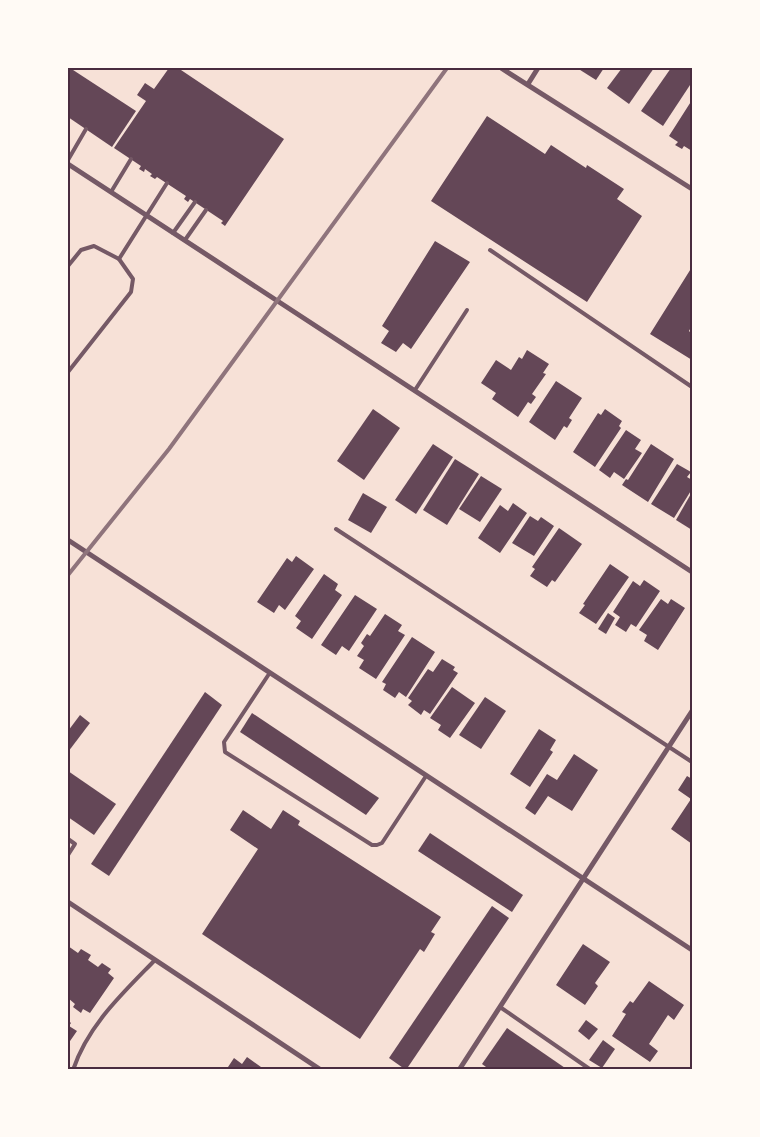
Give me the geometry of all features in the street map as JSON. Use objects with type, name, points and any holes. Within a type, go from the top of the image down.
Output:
[{"type":"street","points":[[502,68],[692,189]]},
{"type":"street","points":[[528,84],[538,68]]},
{"type":"street","points":[[68,164],[692,572]]},
{"type":"street","points":[[68,540],[269,674],[692,950]]},
{"type":"street","points":[[459,1070],[692,711]]},
{"type":"street","points":[[68,902],[320,1070]]},
{"type":"lane","points":[[68,160],[86,129]]},
{"type":"lane","points":[[111,192],[131,159]]},
{"type":"lane","points":[[119,259],[167,183]]},
{"type":"lane","points":[[173,233],[195,202]]},
{"type":"lane","points":[[185,240],[206,210]]},
{"type":"lane","points":[[68,266],[81,250],[94,246],[119,259],[133,279],[131,292],[68,372]]},
{"type":"lane","points":[[490,250],[692,387]]},
{"type":"lane","points":[[415,390],[467,310]]},
{"type":"lane","points":[[336,529],[692,762]]},
{"type":"lane","points":[[269,674],[224,742],[225,752],[372,845],[382,843],[426,776]]},
{"type":"lane","points":[[68,839],[75,844],[68,855]]},
{"type":"lane","points":[[73,1070],[84,1041],[104,1013],[155,960]]},
{"type":"lane","points":[[500,1007],[591,1070]]},
{"type":"building","points":[[68,68],[136,111],[112,147],[68,117]]},
{"type":"building","points":[[169,68],[178,68],[284,139],[225,226],[221,223],[223,221],[190,199],[188,202],[184,199],[186,196],[157,177],[155,179],[150,176],[152,174],[145,169],[144,172],[139,169],[141,166],[114,148],[146,101],[137,95],[145,83],[154,89]]},
{"type":"building","points":[[577,68],[604,68],[596,80]]},
{"type":"building","points":[[622,68],[654,68],[629,104],[607,88]]},
{"type":"building","points":[[671,68],[692,68],[692,82],[663,126],[641,111]]},
{"type":"building","points":[[692,100],[692,151],[684,146],[682,149],[675,145],[678,142],[669,136]]},
{"type":"building","points":[[487,116],[545,154],[551,145],[586,168],[587,165],[624,189],[617,199],[642,216],[587,302],[431,201]]},
{"type":"building","points":[[435,241],[470,262],[411,349],[403,343],[396,352],[381,343],[389,331],[382,326]]},
{"type":"building","points":[[692,267],[692,325],[689,331],[692,334],[692,360],[650,334]]},
{"type":"building","points":[[527,350],[549,364],[543,373],[546,374],[532,394],[536,397],[531,404],[528,402],[518,417],[492,399],[496,393],[481,383],[496,360],[511,370],[519,357],[522,359]]},
{"type":"building","points":[[556,381],[582,398],[569,418],[572,420],[567,428],[564,426],[555,440],[529,422]]},
{"type":"building","points":[[373,409],[400,428],[364,480],[337,461]]},
{"type":"building","points":[[605,409],[622,421],[619,426],[621,428],[595,467],[573,452],[598,413],[601,415]]},
{"type":"building","points":[[626,430],[641,440],[635,449],[642,453],[624,479],[614,472],[610,478],[599,470]]},
{"type":"building","points":[[433,444],[453,457],[416,514],[395,500]]},
{"type":"building","points":[[651,444],[674,459],[648,502],[622,485],[626,479],[628,480]]},
{"type":"building","points":[[455,459],[479,474],[447,525],[423,510]]},
{"type":"building","points":[[677,464],[691,472],[687,477],[692,480],[692,489],[674,518],[651,504]]},
{"type":"building","points":[[481,476],[502,489],[480,522],[459,509]]},
{"type":"building","points":[[692,492],[692,530],[676,520]]},
{"type":"building","points":[[363,493],[387,507],[371,533],[348,520]]},
{"type":"building","points":[[513,503],[527,513],[500,553],[478,538],[500,505],[508,511]]},
{"type":"building","points":[[530,516],[538,521],[541,517],[554,526],[534,556],[512,543]]},
{"type":"building","points":[[559,528],[582,544],[555,582],[552,580],[547,587],[530,576],[535,569],[532,567]]},
{"type":"building","points":[[296,556],[314,569],[285,610],[279,605],[274,613],[257,602],[287,558],[292,562]]},
{"type":"building","points":[[610,564],[629,577],[596,624],[579,613]]},
{"type":"building","points":[[324,574],[338,584],[335,590],[342,595],[312,639],[296,628],[301,621],[295,616]]},
{"type":"building","points":[[644,580],[660,591],[636,627],[631,624],[626,632],[615,625],[620,617],[613,612],[633,581],[640,586]]},
{"type":"building","points":[[355,595],[377,609],[349,651],[342,646],[336,655],[321,645]]},
{"type":"building","points":[[661,599],[668,604],[671,599],[685,608],[658,650],[644,641],[647,635],[639,630]]},
{"type":"building","points":[[608,613],[615,618],[606,634],[598,629]]},
{"type":"building","points":[[385,614],[402,625],[398,631],[405,635],[376,679],[359,668],[364,660],[357,656],[364,646],[361,643],[367,634],[370,636]]},
{"type":"building","points":[[412,637],[435,652],[406,697],[399,692],[395,698],[383,690],[386,684],[382,682]]},
{"type":"building","points":[[442,659],[455,667],[453,670],[458,673],[430,714],[424,710],[421,715],[408,705],[412,701],[408,698],[428,669],[433,672]]},
{"type":"building","points":[[452,687],[475,703],[450,738],[438,730],[441,725],[430,718]]},
{"type":"building","points":[[205,692],[222,705],[109,876],[91,864]]},
{"type":"building","points":[[485,697],[506,711],[481,749],[459,735]]},
{"type":"building","points":[[252,713],[379,798],[366,815],[240,732]]},
{"type":"building","points":[[80,715],[90,723],[68,752],[68,731]]},
{"type":"building","points":[[539,729],[556,740],[550,750],[553,752],[530,787],[510,774]]},
{"type":"building","points":[[574,754],[598,770],[572,811],[548,796],[535,815],[525,808],[547,774],[557,780]]},
{"type":"building","points":[[68,771],[116,804],[94,835],[68,817]]},
{"type":"building","points":[[687,776],[692,779],[692,844],[671,829],[691,799],[678,790]]},
{"type":"building","points":[[243,810],[271,829],[283,810],[300,821],[298,825],[441,917],[431,932],[435,934],[424,952],[420,949],[360,1039],[202,934],[258,849],[230,830]]},
{"type":"building","points":[[430,833],[523,895],[512,912],[418,851]]},
{"type":"building","points":[[492,906],[509,918],[406,1070],[389,1058]]},
{"type":"building","points":[[583,944],[610,962],[595,983],[598,986],[585,1005],[556,985]]},
{"type":"building","points":[[68,946],[78,953],[81,949],[91,955],[88,960],[98,967],[102,963],[111,969],[108,973],[114,978],[90,1013],[83,1009],[81,1013],[73,1007],[75,1004],[68,998]]},
{"type":"building","points":[[649,981],[684,1005],[674,1020],[668,1015],[649,1044],[658,1051],[650,1062],[612,1036],[626,1014],[622,1012],[630,1001],[633,1003]]},
{"type":"building","points":[[68,1020],[71,1023],[69,1026],[77,1031],[68,1044]]},
{"type":"building","points":[[586,1020],[598,1029],[589,1040],[578,1031]]},
{"type":"building","points":[[507,1028],[568,1070],[490,1070],[482,1064]]},
{"type":"building","points":[[603,1040],[615,1049],[602,1068],[589,1060]]},
{"type":"building","points":[[247,1057],[261,1067],[259,1070],[226,1070],[234,1058],[242,1064]]},
{"type":"railway","points":[[68,575],[169,449],[447,68]]}]
